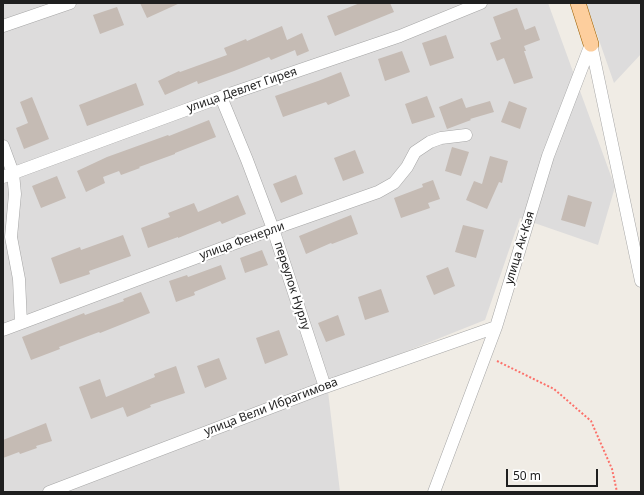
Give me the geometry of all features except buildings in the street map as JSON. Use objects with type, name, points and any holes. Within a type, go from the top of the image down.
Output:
[{"type":"main road","points":[[578,3],[591,44]]},
{"type":"street","points":[[3,26],[70,3]]},
{"type":"street","name":"улица Девлет Гирея","points":[[8,175],[221,97],[400,36],[481,3]]},
{"type":"street","points":[[591,44],[641,281]]},
{"type":"street","name":"улица Ак-Кая","points":[[434,492],[496,327],[548,156],[591,44]]},
{"type":"street","name":"переулок Нурлу","points":[[221,97],[273,229],[325,386]]},
{"type":"street","name":"улица Фенерли","points":[[3,330],[273,229],[378,192],[394,183],[407,167],[415,152],[430,142],[441,138],[466,135]]},
{"type":"street","points":[[3,146],[8,175],[15,194],[11,237],[20,279],[21,323]]},
{"type":"street","name":"улица Вели Ибрагимова","points":[[49,492],[325,386],[496,327]]},
{"type":"path","points":[[485,355],[554,389],[591,421],[612,469],[617,492]]},
{"type":"shaded area","points":[[3,3],[548,3],[615,187],[598,245],[520,218],[485,320],[327,383],[340,492],[3,492]]},
{"type":"shaded area","points":[[586,3],[641,3],[641,54],[614,83]]}]
